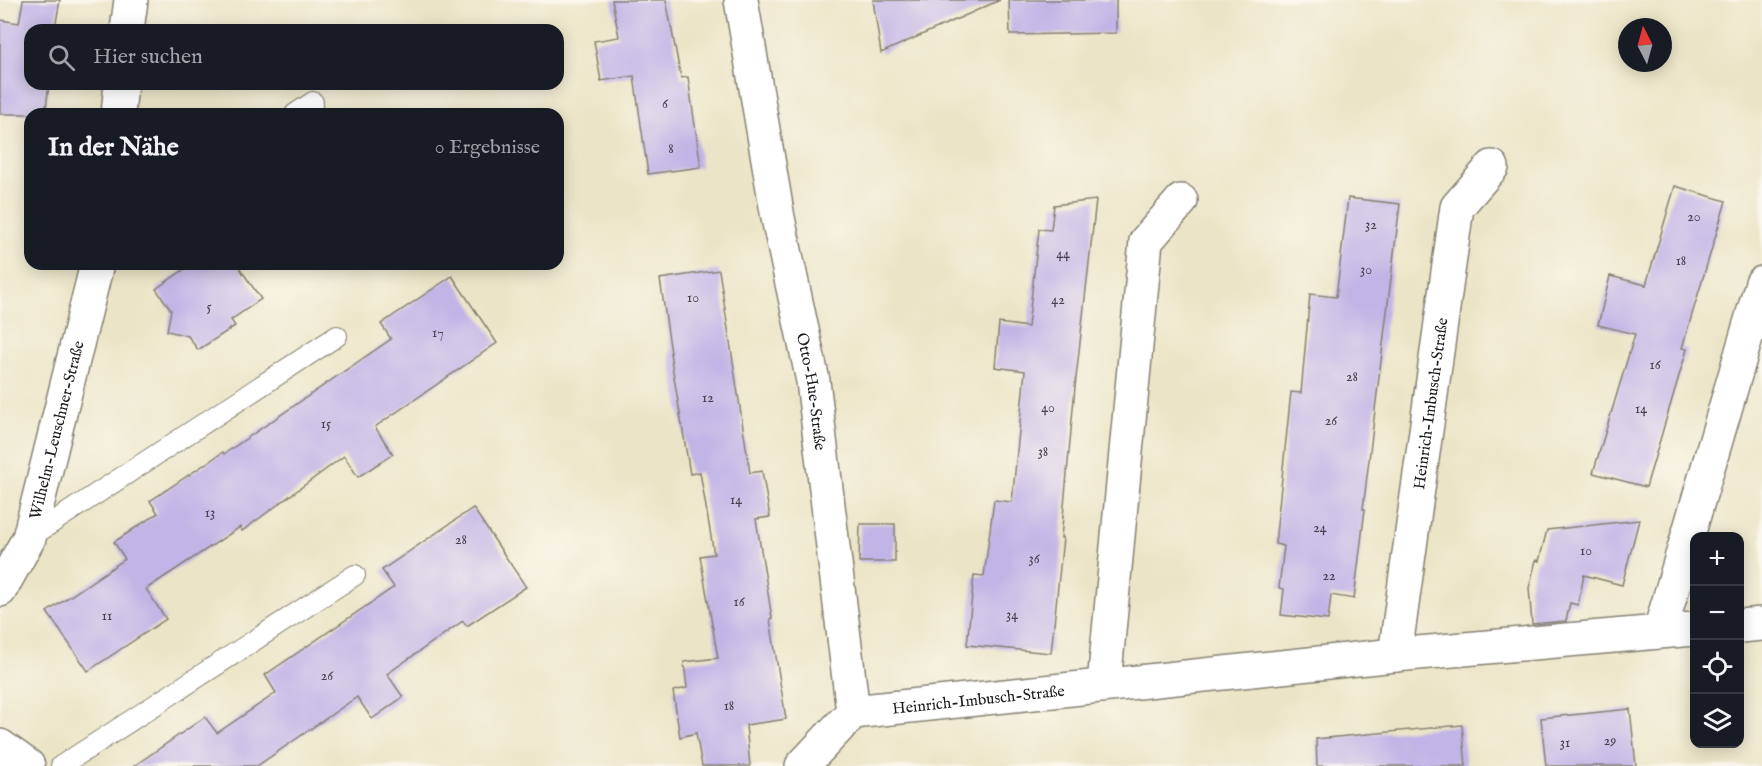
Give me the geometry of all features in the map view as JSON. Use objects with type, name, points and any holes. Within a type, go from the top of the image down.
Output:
[{"type":"street","points":[[128,24],[130,0]]},
{"type":"street","name":"Otto-Hue-Straße","points":[[741,0],[778,218],[813,381],[853,712]]},
{"type":"street","points":[[119,108],[120,90]]},
{"type":"street","name":"Heinrich-Imbusch-Straße","points":[[1395,655],[1457,207],[1492,167]]},
{"type":"street","points":[[1104,684],[1146,241],[1181,201]]},
{"type":"street","name":"Wilhelm-Leuschner-Straße","points":[[0,590],[29,538],[96,270]]},
{"type":"street","points":[[1660,631],[1762,283]]},
{"type":"street","points":[[1744,626],[1762,624]]},
{"type":"street","name":"Heinrich-Imbusch-Straße","points":[[853,712],[1395,655],[1690,629]]},
{"type":"street","points":[[802,766],[853,712]]},
{"type":"street","points":[[0,746],[28,766]]},
{"type":"lane","points":[[304,108],[313,102]]},
{"type":"lane","points":[[29,538],[337,336]]},
{"type":"lane","points":[[61,766],[355,575]]},
{"type":"building","points":[[23,0],[60,0],[56,24],[24,24],[24,90],[48,90],[46,108],[24,108],[24,114],[0,114],[0,20],[19,23]]},
{"type":"building","points":[[612,0],[666,0],[681,78],[688,77],[701,167],[648,174],[634,76],[601,81],[594,41],[619,37]]},
{"type":"building","points":[[873,0],[1000,0],[881,53]]},
{"type":"building","points":[[1009,0],[1116,0],[1116,33],[1010,35]]},
{"type":"building","points":[[1675,186],[1726,201],[1682,348],[1687,349],[1646,487],[1593,473],[1635,334],[1598,325],[1610,276],[1646,285]]},
{"type":"building","points":[[1348,198],[1400,204],[1354,599],[1331,595],[1328,620],[1281,615],[1284,589],[1279,588],[1284,546],[1275,544],[1291,392],[1301,393],[1310,294],[1336,297]]},
{"type":"building","points":[[1096,200],[1075,387],[1051,653],[967,645],[974,575],[984,576],[994,500],[1012,502],[1025,371],[995,367],[999,323],[1028,327],[1039,229],[1051,230],[1054,205]]},
{"type":"building","points":[[183,270],[241,270],[261,299],[231,320],[235,326],[198,350],[188,336],[167,331],[171,310],[156,289]]},
{"type":"building","points":[[719,270],[750,473],[762,471],[770,517],[756,519],[786,719],[746,725],[750,766],[702,766],[696,733],[680,737],[673,691],[687,688],[684,662],[718,658],[700,556],[714,554],[700,472],[690,474],[660,279]]},
{"type":"building","points":[[452,276],[497,343],[375,427],[393,454],[358,477],[344,456],[242,531],[240,527],[146,589],[166,619],[88,671],[47,612],[125,559],[114,542],[158,513],[150,501],[223,452],[224,454],[391,339],[381,324]]},
{"type":"building","points":[[473,508],[526,587],[467,626],[463,621],[387,674],[403,697],[372,719],[357,697],[257,766],[134,766],[205,717],[217,733],[276,693],[265,675],[394,587],[382,570]]},
{"type":"building","points":[[1639,520],[1622,585],[1584,575],[1578,605],[1570,603],[1566,621],[1532,624],[1529,588],[1547,530]]},
{"type":"building","points":[[860,524],[895,524],[895,562],[859,562]]},
{"type":"building","points":[[1630,709],[1636,766],[1546,766],[1541,718]]},
{"type":"building","points":[[1462,725],[1466,766],[1317,766],[1316,739]]}]
